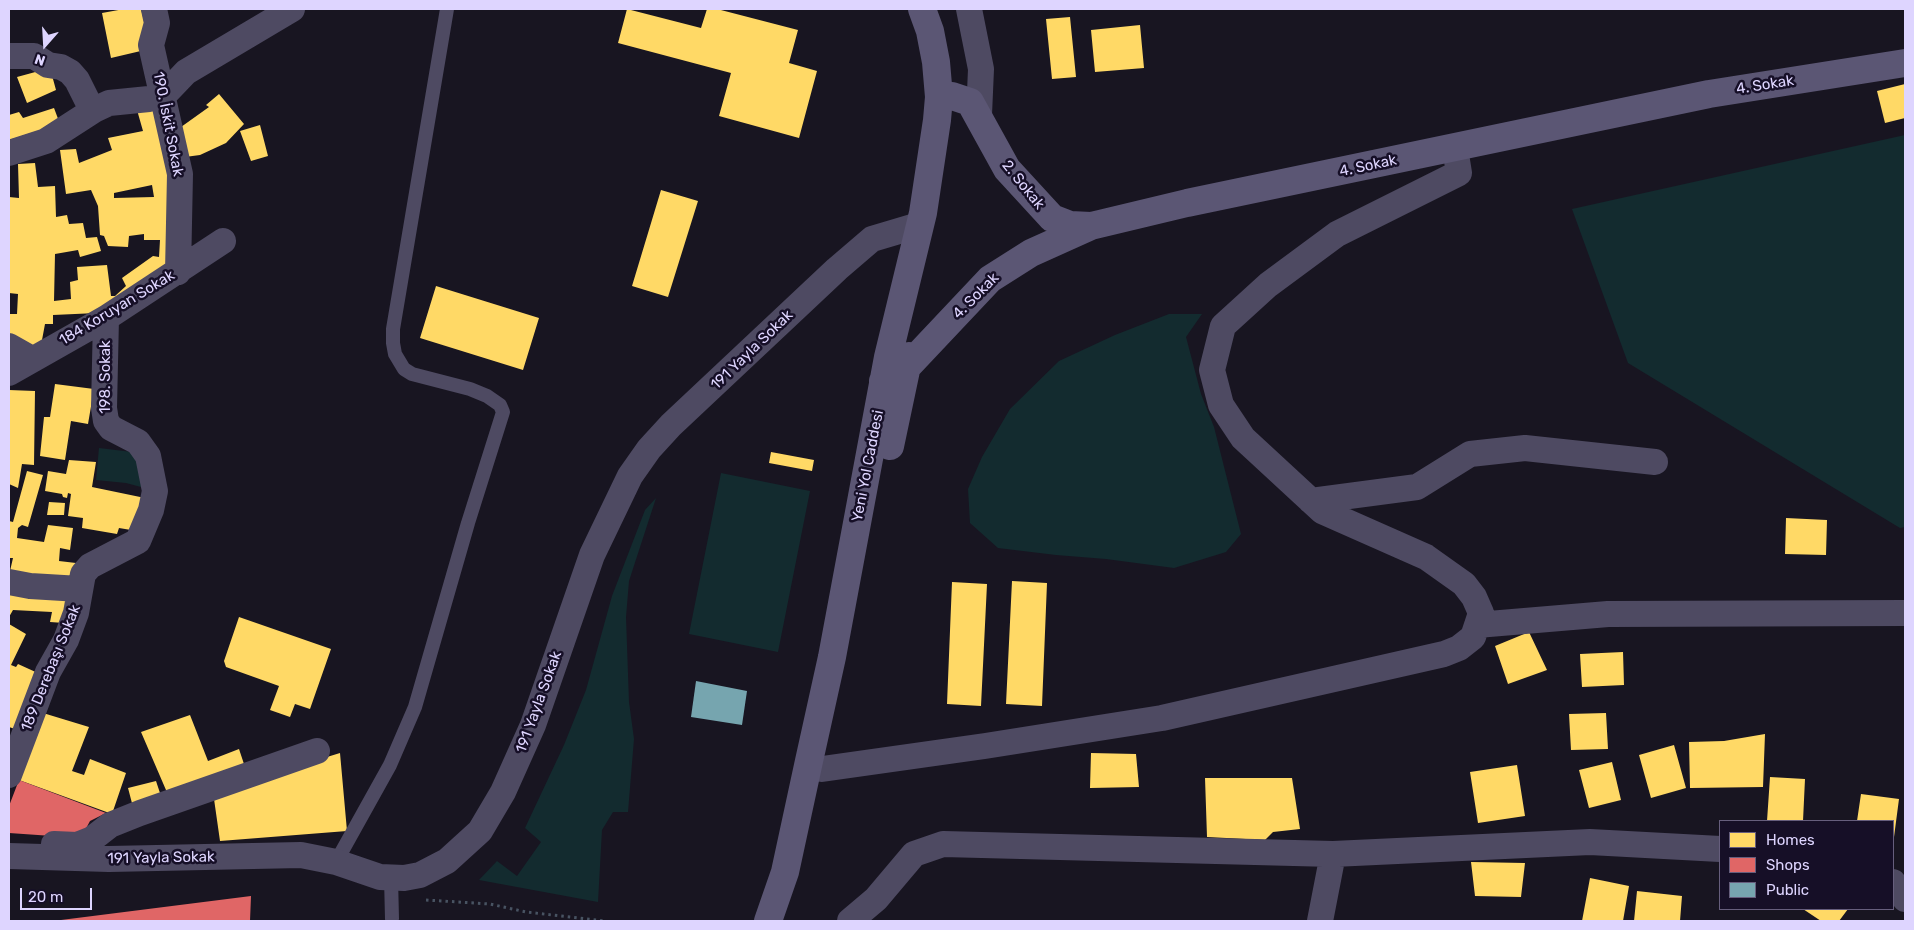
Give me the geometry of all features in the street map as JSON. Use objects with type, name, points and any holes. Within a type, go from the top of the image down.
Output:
[{"type":"main road","name":"Yeni Yol Caddesi","points":[[787,921],[801,872],[836,692],[907,367],[921,271],[940,190],[950,129],[930,31],[922,9]]},
{"type":"main road","name":"Yeni Yol Caddesi","points":[[768,921],[785,872],[830,666],[883,381],[903,289],[920,225],[937,120],[945,97],[949,58],[938,9]]},
{"type":"main road","name":"4. Sokak","points":[[883,381],[907,367],[990,279],[1031,253],[1091,226],[1187,203],[1709,94],[1905,63]]},
{"type":"main road","name":"2. Sokak","points":[[945,97],[970,102],[979,115],[986,134],[1007,169],[1044,212],[1052,218],[1070,225],[1091,226]]},
{"type":"street","name":"190. İskit Sokak","points":[[154,9],[157,23],[151,46],[164,95],[180,174],[178,272]]},
{"type":"street","points":[[9,153],[46,141],[94,110],[109,103],[149,99],[164,95],[186,72],[292,9]]},
{"type":"street","name":"2. Sokak","points":[[969,9],[981,69],[979,115]]},
{"type":"street","points":[[9,56],[34,56],[48,65],[61,67],[70,72],[77,80],[90,106],[94,110]]},
{"type":"street","points":[[822,769],[1162,718],[1444,654],[1459,648],[1473,637],[1481,613],[1474,596],[1464,584],[1426,557],[1322,511],[1242,438],[1221,405],[1212,370],[1223,326],[1268,285],[1337,234],[1459,173],[1455,148]]},
{"type":"street","name":"191 Yayla Sokak","points":[[9,856],[109,859],[301,855],[336,862],[380,877],[392,887],[404,878],[420,875],[447,861],[480,831],[494,810],[533,725],[592,555],[626,484],[649,449],[671,425],[872,239],[920,225]]},
{"type":"street","name":"184 Koruyan Sokak","points":[[9,373],[106,318],[223,241]]},
{"type":"street","name":"198. Sokak","points":[[80,589],[83,574],[90,566],[138,541],[151,510],[155,491],[148,456],[138,442],[111,428],[106,420],[104,408],[106,318]]},
{"type":"street","points":[[9,346],[32,359]]},
{"type":"street","points":[[1311,501],[1416,487],[1470,454],[1525,448],[1656,462]]},
{"type":"street","points":[[9,582],[30,586],[80,589]]},
{"type":"street","name":"189 Derebaşı Sokak","points":[[9,775],[15,740],[66,640],[76,613],[80,589]]},
{"type":"street","points":[[1477,625],[1608,614],[1905,613]]},
{"type":"street","points":[[9,842],[77,845],[92,840],[110,825],[140,813],[317,751]]},
{"type":"street","points":[[850,921],[876,898],[914,854],[944,844],[1334,854],[1411,848],[1590,842],[1719,849]]},
{"type":"street","points":[[1320,921],[1334,854]]},
{"type":"street","points":[[1894,883],[1905,899]]},
{"type":"lane","points":[[336,862],[390,765],[415,707],[465,532],[503,412],[500,405],[487,396],[470,389],[412,374],[404,369],[395,354],[393,343],[393,329],[447,9]]},
{"type":"lane","points":[[392,887],[392,919]]},
{"type":"path","points":[[392,887],[526,912],[604,921]]},
{"type":"green space","points":[[1905,135],[1905,527],[1900,528],[1628,363],[1572,209]]},
{"type":"green space","points":[[1169,314],[1202,314],[1186,337],[1201,394],[1214,427],[1241,534],[1226,552],[1174,568],[998,548],[970,523],[968,489],[982,457],[1010,409],[1059,361],[1115,335]]},
{"type":"green space","points":[[99,448],[132,452],[143,475],[141,487],[126,483],[96,480]]},
{"type":"green space","points":[[721,473],[810,491],[778,652],[689,634]]},
{"type":"green space","points":[[656,498],[629,581],[626,617],[629,702],[634,739],[628,812],[613,812],[602,830],[598,902],[479,880],[497,861],[517,876],[541,842],[525,828],[564,745],[586,690],[612,596],[645,510]]},
{"type":"building: Homes","points":[[124,9],[141,9],[148,37],[145,50],[111,58],[102,13]]},
{"type":"building: Homes","points":[[627,9],[701,28],[707,9],[717,9],[798,30],[789,63],[817,71],[799,138],[719,116],[731,73],[618,43]]},
{"type":"building: Homes","points":[[1070,17],[1076,77],[1052,79],[1046,19]]},
{"type":"building: Homes","points":[[1140,25],[1144,68],[1095,72],[1091,30]]},
{"type":"building: Homes","points":[[50,68],[56,90],[27,103],[17,77]]},
{"type":"building: Homes","points":[[1905,84],[1905,118],[1885,123],[1877,91]]},
{"type":"building: Homes","points":[[219,94],[244,124],[226,143],[200,155],[185,157],[174,132],[209,107],[206,105]]},
{"type":"building: Homes","points":[[157,107],[170,165],[171,262],[97,313],[53,315],[53,324],[45,324],[42,340],[30,348],[9,342],[9,314],[17,314],[18,294],[9,293],[9,197],[19,198],[18,164],[35,163],[38,187],[55,186],[56,217],[67,215],[69,224],[83,223],[86,238],[97,237],[101,251],[80,257],[78,250],[55,254],[54,301],[71,299],[70,282],[78,280],[77,267],[107,265],[111,296],[115,296],[126,286],[122,278],[153,256],[159,257],[160,240],[144,240],[144,234],[129,236],[128,247],[108,246],[104,236],[100,235],[98,206],[91,190],[66,194],[60,150],[76,149],[79,163],[112,150],[108,138],[143,131],[137,110]],"holes":[[[152,185],[154,197],[114,198],[114,193]]]},
{"type":"building: Homes","points":[[54,108],[60,124],[9,140],[9,115],[19,112],[23,118]]},
{"type":"building: Homes","points":[[260,125],[268,156],[251,161],[240,131]]},
{"type":"building: Homes","points":[[661,190],[698,201],[668,297],[632,286]]},
{"type":"building: Homes","points":[[436,286],[539,318],[523,370],[420,338]]},
{"type":"building: Homes","points":[[55,384],[94,389],[88,424],[71,421],[65,460],[40,456],[44,417],[50,417]]},
{"type":"building: Homes","points":[[9,390],[35,391],[34,465],[22,464],[18,488],[9,484]]},
{"type":"building: Homes","points":[[771,452],[814,460],[812,471],[769,463]]},
{"type":"building: Homes","points":[[69,460],[96,462],[92,487],[145,498],[137,531],[119,528],[117,534],[82,528],[83,518],[68,516],[71,494],[68,493],[67,498],[63,497],[62,494],[45,491],[48,471],[66,474]]},
{"type":"building: Homes","points":[[27,471],[43,475],[28,527],[22,525],[18,528],[17,538],[44,542],[48,525],[73,528],[70,550],[60,548],[59,561],[76,563],[74,583],[10,571],[13,558],[9,558],[9,521],[13,522]]},
{"type":"building: Homes","points":[[49,502],[65,503],[64,515],[47,515]]},
{"type":"building: Homes","points":[[1786,518],[1827,520],[1826,555],[1785,554]]},
{"type":"building: Homes","points":[[1012,581],[1047,583],[1042,706],[1006,704]]},
{"type":"building: Homes","points":[[952,582],[987,584],[981,706],[947,704]]},
{"type":"building: Homes","points":[[9,589],[71,595],[64,623],[50,622],[52,612],[13,610],[9,617]]},
{"type":"building: Homes","points":[[239,617],[331,649],[310,709],[295,704],[290,717],[270,710],[279,686],[226,667],[224,661]]},
{"type":"building: Homes","points":[[9,624],[26,634],[11,665],[16,667],[18,664],[40,674],[18,730],[9,727]]},
{"type":"building: Homes","points":[[1529,632],[1547,670],[1508,684],[1495,646]]},
{"type":"building: Homes","points":[[1623,652],[1624,685],[1582,687],[1580,654]]},
{"type":"building: Homes","points":[[43,713],[89,727],[72,771],[84,775],[90,759],[126,773],[112,814],[19,780]]},
{"type":"building: Homes","points":[[1606,713],[1608,749],[1571,750],[1569,714]]},
{"type":"building: Homes","points":[[190,715],[208,761],[239,749],[245,767],[169,797],[141,732]]},
{"type":"building: Homes","points":[[1765,734],[1763,787],[1690,788],[1689,742],[1724,741]]},
{"type":"building: Homes","points":[[1674,745],[1686,788],[1651,798],[1639,755]]},
{"type":"building: Homes","points":[[340,753],[347,831],[220,841],[213,792]]},
{"type":"building: Homes","points":[[1091,753],[1136,754],[1139,787],[1090,788]]},
{"type":"building: Homes","points":[[1612,762],[1621,800],[1589,808],[1579,770]]},
{"type":"building: Homes","points":[[1517,765],[1525,816],[1478,823],[1470,772]]},
{"type":"building: Homes","points":[[1770,777],[1805,779],[1803,820],[1767,820]]},
{"type":"building: Homes","points":[[1205,778],[1292,778],[1300,829],[1273,832],[1265,840],[1207,837]]},
{"type":"building: Homes","points":[[156,781],[160,793],[133,807],[128,788]]},
{"type":"building: Homes","points":[[1861,794],[1899,799],[1894,837],[1894,820],[1857,820]]},
{"type":"building: Homes","points":[[1471,862],[1525,863],[1521,897],[1475,896]]},
{"type":"building: Homes","points":[[1590,878],[1629,886],[1623,921],[1582,921]]},
{"type":"building: Homes","points":[[1637,891],[1682,896],[1680,921],[1634,921]]},
{"type":"building: Homes","points":[[1804,910],[1847,910],[1839,921],[1821,921]]},
{"type":"building: Shops","points":[[19,780],[106,813],[90,821],[81,838],[9,833],[9,806]]},
{"type":"building: Shops","points":[[251,896],[250,921],[61,921],[61,920]]},
{"type":"building: Public","points":[[696,681],[747,691],[742,725],[691,717]]}]
